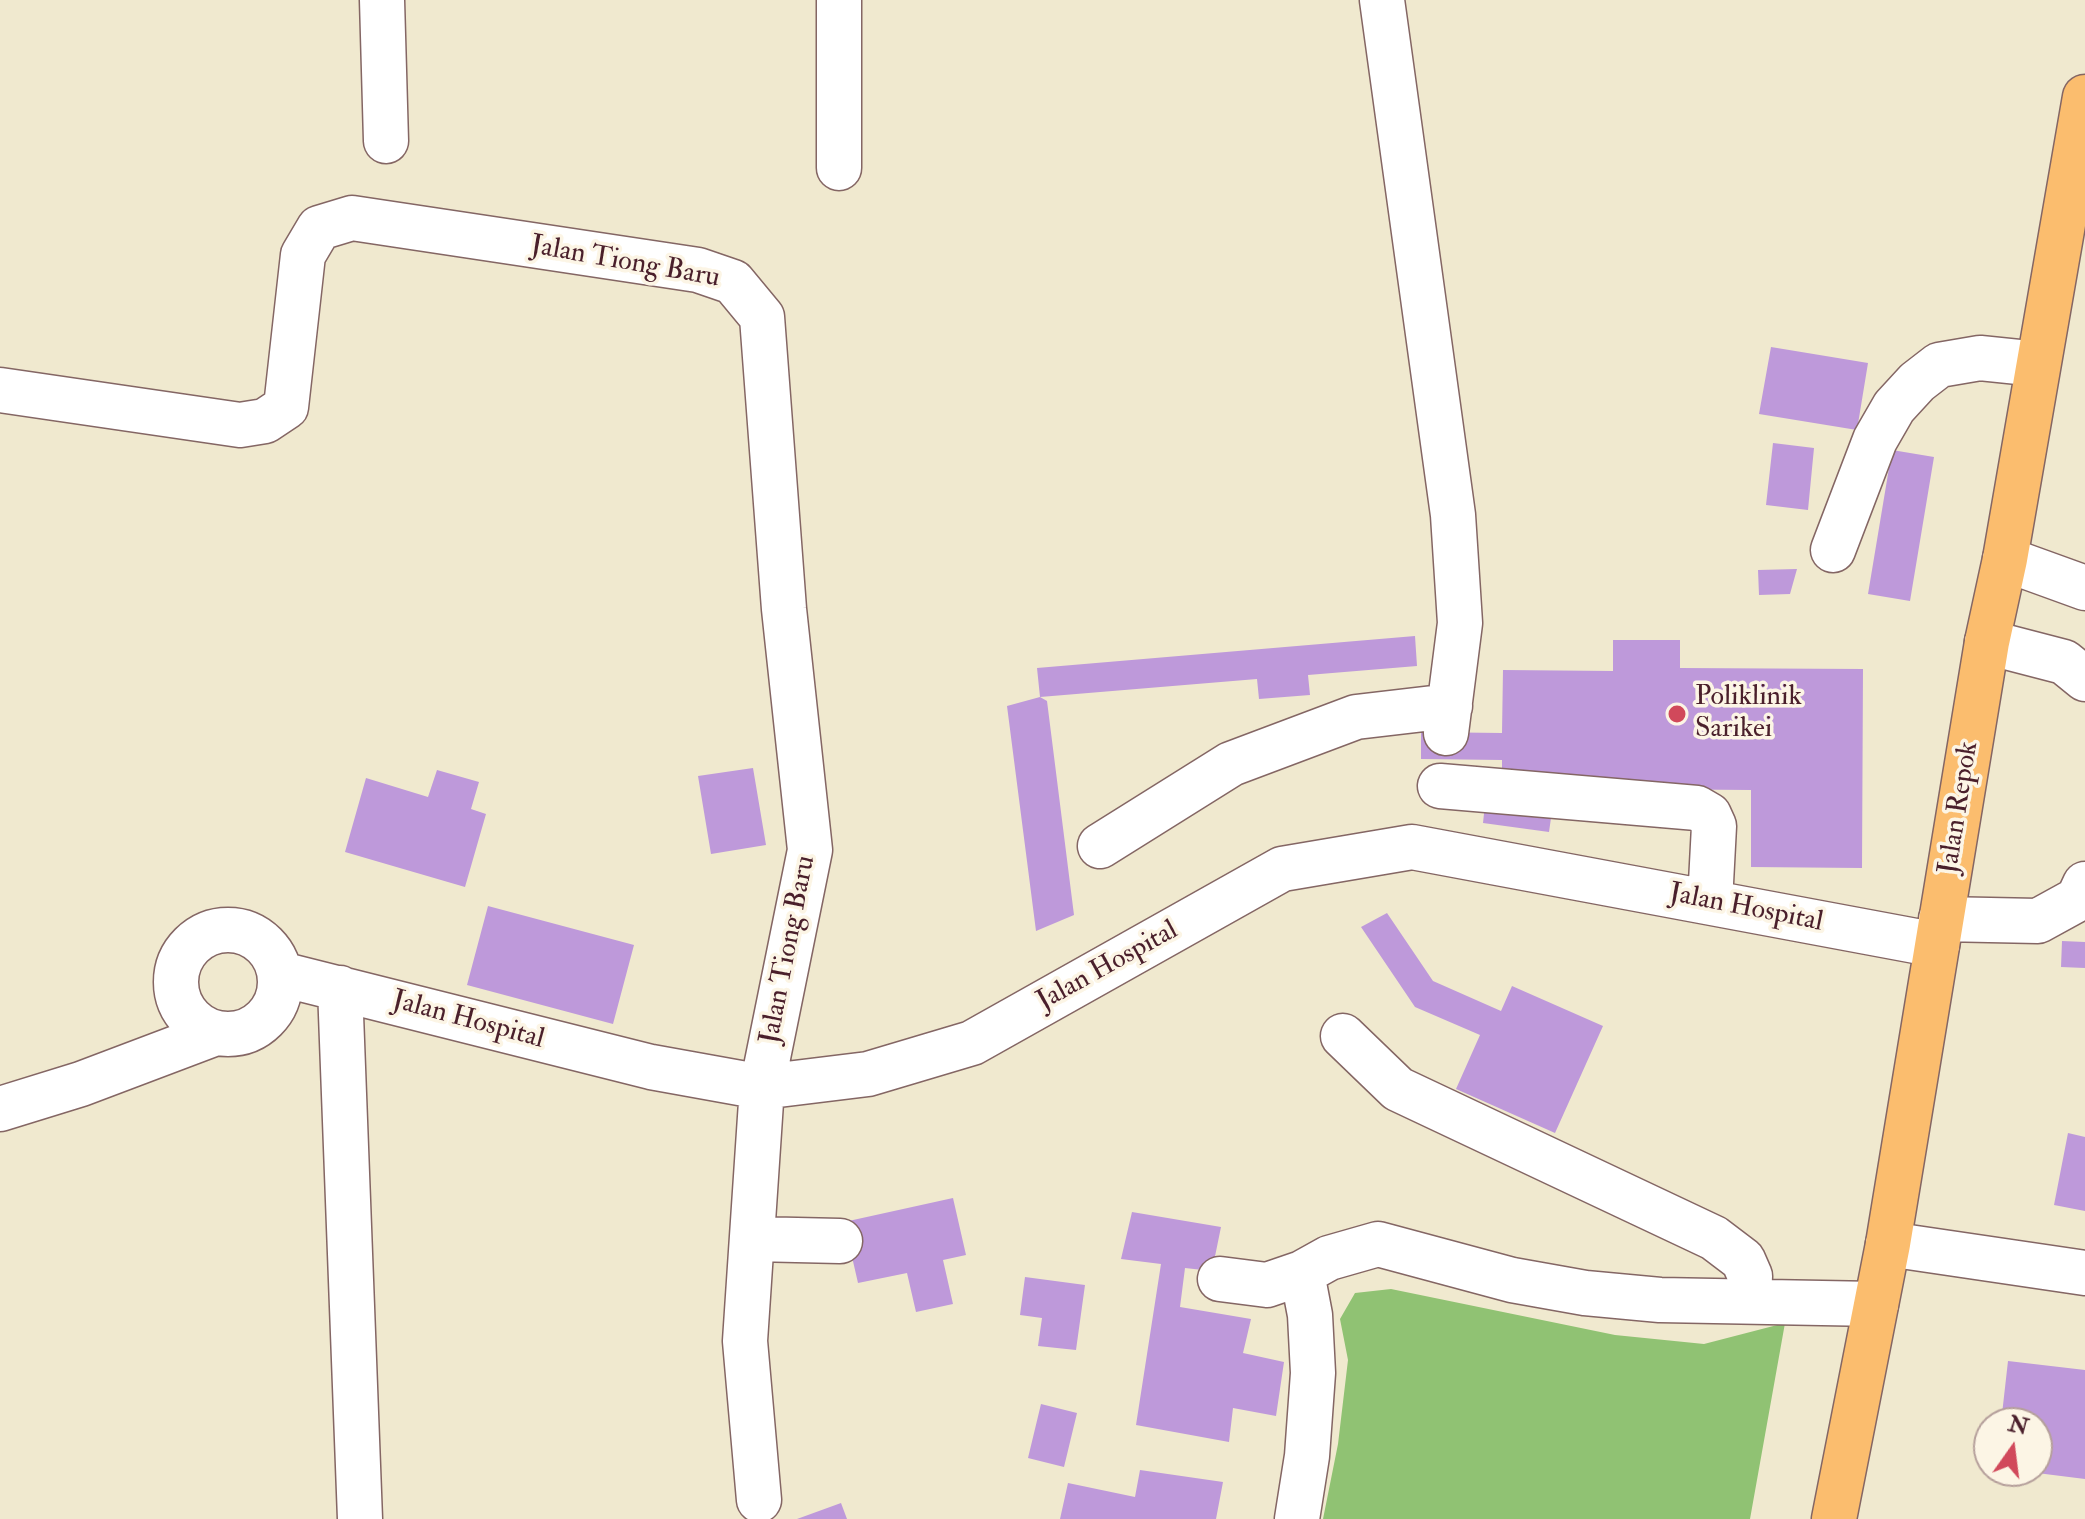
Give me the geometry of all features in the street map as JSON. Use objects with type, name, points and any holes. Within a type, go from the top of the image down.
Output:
[{"type":"main road","name":"Jalan Repok","points":[[1834,1519],[1888,1244],[1987,642],[2005,559],[2083,119]]},
{"type":"street","points":[[382,0],[386,141]]},
{"type":"street","points":[[839,0],[839,168]]},
{"type":"street","points":[[1382,0],[1453,515],[1460,623],[1431,850]]},
{"type":"street","name":"Jalan Tiong Baru","points":[[0,390],[240,425],[265,421],[286,407],[303,255],[319,228],[352,218],[698,270],[733,282],[762,317],[784,609],[810,850],[762,1087],[745,1341],[759,1500]]},
{"type":"street","points":[[1833,550],[1875,440],[1894,407],[1917,382],[1939,365],[1980,358],[2038,364]]},
{"type":"street","points":[[2005,559],[2085,588]]},
{"type":"street","points":[[1987,642],[2064,662],[2085,679]]},
{"type":"street","points":[[1100,846],[1231,764],[1356,717],[1445,746],[1697,808],[1709,815],[1714,826],[1710,902]]},
{"type":"street","name":"Jalan Hospital","points":[[281,974],[651,1067],[762,1087],[868,1074],[972,1043],[1282,869],[1412,847],[1710,902],[1939,932],[2038,921],[2078,899],[2085,884]]},
{"type":"street","points":[[0,1109],[81,1084],[216,1033],[242,1032],[264,1021],[281,991],[281,974],[275,957],[264,943],[249,934],[215,931],[199,938],[178,965],[178,999],[193,1020],[216,1033]]},
{"type":"street","points":[[340,988],[360,1519]]},
{"type":"street","points":[[1343,1036],[1398,1089],[1714,1238],[1743,1260],[1750,1276],[1749,1299]]},
{"type":"street","points":[[753,1239],[840,1241]]},
{"type":"street","points":[[1220,1279],[1267,1285],[1302,1273],[1329,1258],[1378,1244],[1512,1280],[1585,1293],[1660,1300],[1749,1299],[1876,1304]]},
{"type":"street","points":[[1888,1244],[2085,1273]]},
{"type":"street","points":[[1297,1519],[1307,1456],[1313,1373],[1310,1315],[1302,1273]]},
{"type":"green space","points":[[1391,1289],[1615,1335],[1704,1344],[1785,1323],[1750,1519],[1323,1519],[1338,1444],[1348,1360],[1340,1319],[1355,1293]]},
{"type":"building","points":[[1771,347],[1868,363],[1857,430],[1759,414]]},
{"type":"building","points":[[1773,443],[1814,448],[1808,510],[1766,505]]},
{"type":"building","points":[[1892,450],[1934,457],[1910,601],[1868,594]]},
{"type":"building","points":[[1797,569],[1790,594],[1759,595],[1758,570]]},
{"type":"building","points":[[1415,636],[1417,666],[1308,675],[1310,695],[1259,699],[1257,679],[1040,697],[1037,668]]},
{"type":"building","points":[[1613,640],[1680,640],[1680,668],[1863,669],[1862,868],[1751,867],[1751,790],[1502,788],[1502,760],[1421,759],[1421,732],[1502,733],[1503,670],[1613,671]]},
{"type":"building","points":[[1040,697],[1047,701],[1074,915],[1036,931],[1007,706]]},
{"type":"building","points":[[753,768],[766,845],[711,854],[698,776]]},
{"type":"building","points":[[437,770],[479,782],[471,809],[486,814],[465,887],[345,852],[366,778],[428,797]]},
{"type":"building","points":[[1486,795],[1553,804],[1549,832],[1483,823]]},
{"type":"building","points":[[488,906],[634,945],[613,1024],[467,985]]},
{"type":"building","points":[[1387,913],[1433,981],[1501,1011],[1512,986],[1603,1026],[1555,1133],[1456,1089],[1480,1035],[1415,1007],[1361,927]]},
{"type":"building","points":[[2062,941],[2085,942],[2085,968],[2061,967]]},
{"type":"building","points":[[2068,1133],[2085,1137],[2085,1211],[2054,1205]]},
{"type":"building","points":[[953,1198],[966,1255],[943,1260],[953,1304],[916,1312],[907,1273],[858,1283],[844,1222]]},
{"type":"building","points":[[1132,1212],[1221,1227],[1212,1271],[1185,1268],[1180,1307],[1251,1319],[1243,1353],[1284,1362],[1276,1416],[1233,1408],[1229,1442],[1136,1425],[1161,1264],[1121,1259]]},
{"type":"building","points":[[1025,1277],[1085,1285],[1076,1350],[1038,1346],[1042,1318],[1020,1315]]},
{"type":"building","points":[[2008,1361],[2085,1370],[2085,1479],[2053,1475],[2053,1407],[2003,1407]]},
{"type":"building","points":[[1041,1404],[1077,1413],[1064,1467],[1028,1458]]},
{"type":"building","points":[[1140,1470],[1223,1482],[1216,1519],[1060,1519],[1068,1483],[1135,1497]]},
{"type":"building","points":[[841,1503],[847,1519],[797,1519]]},
{"type":"place","name":"Poliklinik Sarikei","points":[[1677,714]]}]
